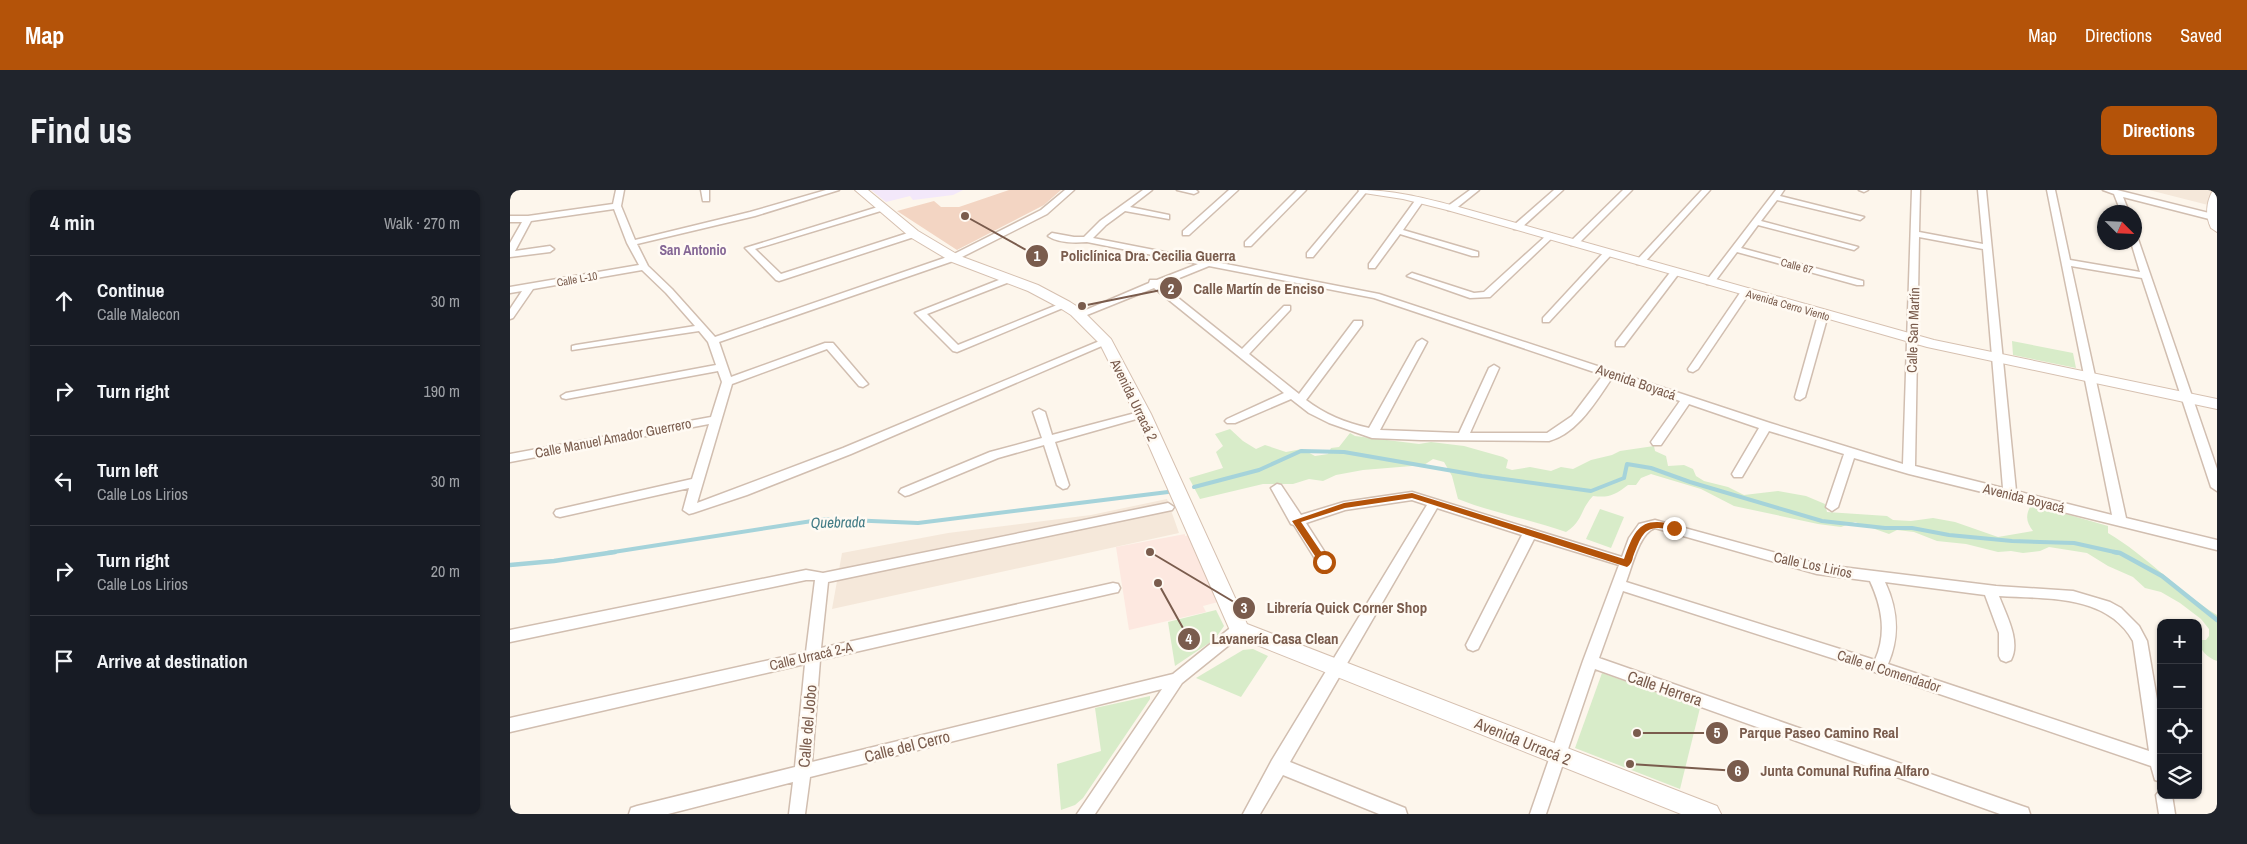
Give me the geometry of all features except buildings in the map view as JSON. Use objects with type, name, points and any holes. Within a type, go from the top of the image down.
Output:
[{"type":"street","points":[[620,190],[618,206],[623,225],[644,267],[669,290],[714,341],[727,382],[689,510],[757,488],[810,468],[1026,374],[1106,342]]},
{"type":"street","points":[[631,243],[752,214],[835,190]]},
{"type":"street","name":"Avenida Urracá 2","points":[[861,190],[914,234],[953,258],[1033,288],[1074,311],[1106,342],[1143,414],[1239,629],[1558,755],[1682,809],[1709,814]]},
{"type":"street","points":[[714,341],[953,258],[1044,212],[1070,190]]},
{"type":"street","points":[[1087,239],[1104,223],[1148,190]]},
{"type":"street","points":[[1181,190],[1194,192]]},
{"type":"street","points":[[1186,233],[1234,190]]},
{"type":"street","points":[[1248,244],[1302,190]]},
{"type":"street","points":[[1310,255],[1364,190]]},
{"type":"street","name":"Avenida Cerro Viento","points":[[1364,190],[1383,191],[1451,208],[1913,339],[2217,404]]},
{"type":"street","points":[[1451,208],[1475,190]]},
{"type":"street","points":[[1517,227],[1559,190]]},
{"type":"street","points":[[1574,243],[1628,190]]},
{"type":"street","points":[[1640,262],[1706,190]]},
{"type":"street","name":"Calle San Martín","points":[[1909,470],[1916,190]]},
{"type":"street","points":[[1982,190],[2010,495]]},
{"type":"street","points":[[2051,190],[2120,522]]},
{"type":"street","points":[[2107,190],[2214,217]]},
{"type":"street","points":[[2217,192],[2212,203],[2217,228]]},
{"type":"street","points":[[2118,193],[2122,205]]},
{"type":"street","points":[[1710,282],[1778,194],[1860,217]]},
{"type":"street","points":[[1372,266],[1420,200]]},
{"type":"street","points":[[510,219],[528,219],[618,206]]},
{"type":"street","points":[[881,208],[749,248],[779,278],[914,234]]},
{"type":"street","points":[[1123,208],[1166,216]]},
{"type":"street","points":[[510,252],[528,219]]},
{"type":"street","points":[[1755,222],[1854,247]]},
{"type":"street","points":[[1398,231],[1475,254]]},
{"type":"street","points":[[1916,234],[1986,247]]},
{"type":"street","name":"Avenida Boyacá","points":[[1052,236],[1074,240],[1087,239],[1376,296],[1850,453],[1909,470],[2217,545]]},
{"type":"street","points":[[1412,276],[1473,296],[1481,296],[1486,294],[1549,236]]},
{"type":"street","points":[[510,252],[550,249]]},
{"type":"street","name":"Calle 67","points":[[1735,249],[1860,283]]},
{"type":"street","points":[[2138,250],[2217,487]]},
{"type":"street","points":[[1546,320],[1608,253]]},
{"type":"street","points":[[1010,279],[920,313],[958,349],[1155,283],[1207,262]]},
{"type":"street","points":[[2066,262],[2148,276]]},
{"type":"street","name":"Calle L-10","points":[[510,290],[644,267]]},
{"type":"street","points":[[1620,344],[1675,272]]},
{"type":"street","points":[[1155,283],[1244,353],[1313,412],[1337,424],[1372,434],[1393,437],[1549,437],[1561,432],[1610,374]]},
{"type":"street","points":[[510,316],[529,288]]},
{"type":"street","points":[[1693,369],[1745,292]]},
{"type":"street","points":[[1244,353],[1287,308]]},
{"type":"street","points":[[1800,397],[1823,315]]},
{"type":"street","points":[[1231,421],[1296,397],[1358,322]]},
{"type":"street","points":[[576,348],[702,328]]},
{"type":"street","points":[[1372,434],[1422,342]]},
{"type":"street","points":[[727,382],[829,345],[863,384]]},
{"type":"street","points":[[566,396],[723,367]]},
{"type":"street","points":[[1463,437],[1494,368]]},
{"type":"street","points":[[1657,442],[1686,400]]},
{"type":"street","points":[[1039,412],[1063,485]]},
{"type":"street","points":[[905,492],[994,455],[1143,414]]},
{"type":"street","name":"Calle Manuel Amador Guerrero","points":[[510,458],[717,419]]},
{"type":"street","points":[[1738,474],[1766,426]]},
{"type":"street","points":[[1832,507],[1850,453]]},
{"type":"street","points":[[560,513],[698,482]]},
{"type":"street","points":[[1278,488],[1296,521],[1324,562]]},
{"type":"street","points":[[1296,521],[1344,506],[1412,496],[1627,564]]},
{"type":"street","points":[[1251,814],[1278,765],[1434,503]]},
{"type":"street","points":[[510,636],[806,575],[816,575],[822,578],[1168,507]]},
{"type":"street","name":"Calle Los Lirios","points":[[1538,814],[1590,661],[1640,531],[1644,527],[1655,524],[1798,565],[1843,573],[1990,590],[2074,596],[2105,606],[2126,621],[2140,641],[2158,754]]},
{"type":"street","points":[[1473,645],[1530,533]]},
{"type":"street","points":[[1875,576],[1886,599],[1890,634],[1887,652],[1879,667]]},
{"type":"street","name":"Calle del Jobo","points":[[797,814],[803,772],[822,578]]},
{"type":"street","name":"Calle el Comendador","points":[[1619,585],[1879,667],[2157,767]]},
{"type":"street","name":"Calle Urracá 2-A","points":[[510,725],[1113,588]]},
{"type":"street","points":[[1990,590],[2006,633],[2006,656]]},
{"type":"street","points":[[1085,814],[1177,679],[1239,629]]},
{"type":"street","name":"Calle Herrera","points":[[1590,661],[2022,814]]},
{"type":"street","name":"Calle del Cerro","points":[[637,814],[1177,679]]},
{"type":"street","points":[[1278,765],[1399,814]]},
{"type":"street","points":[[2165,799],[2167,814]]},
{"type":"shaded area","points":[[871,190],[963,190],[953,195],[913,200],[910,196],[886,202]]},
{"type":"shaded area","points":[[2149,190],[2217,190],[2212,206]]},
{"type":"shaded area","points":[[1167,499],[1179,533],[832,609],[842,553],[948,533],[1091,515]]},
{"type":"shaded area","points":[[1185,534],[1185,536],[1191,535],[1218,602],[1203,606],[1206,612],[1129,630],[1116,547]]},
{"type":"green space","points":[[2012,341],[2073,353],[2076,368],[2013,355]]},
{"type":"green space","points":[[1230,429],[1243,441],[1256,449],[1265,445],[1286,452],[1302,449],[1315,456],[1328,454],[1331,448],[1339,447],[1350,433],[1355,436],[1419,444],[1431,442],[1464,446],[1503,457],[1508,460],[1506,468],[1512,470],[1530,467],[1551,471],[1561,467],[1573,469],[1591,460],[1620,451],[1654,446],[1655,451],[1666,456],[1668,466],[1684,465],[1693,469],[1696,476],[1704,481],[1728,487],[1744,495],[1778,491],[1806,496],[1825,504],[1827,512],[1887,516],[1893,520],[1911,521],[1933,518],[1955,522],[1998,537],[2033,531],[2027,520],[2030,507],[2045,508],[2108,526],[2108,533],[2136,552],[2217,615],[2217,661],[2207,656],[2202,650],[2202,640],[2206,640],[2209,636],[2209,629],[2202,619],[2161,592],[2145,588],[2133,577],[2108,566],[2087,553],[2049,547],[2040,551],[2023,553],[2011,551],[1998,552],[1966,544],[1937,541],[1914,532],[1897,530],[1889,534],[1855,522],[1841,527],[1818,524],[1734,506],[1701,489],[1651,474],[1641,478],[1636,485],[1628,485],[1612,495],[1603,497],[1593,496],[1576,523],[1566,532],[1458,499],[1452,476],[1444,462],[1433,459],[1424,465],[1363,470],[1336,475],[1323,481],[1309,479],[1293,484],[1263,484],[1200,499],[1189,478],[1223,468],[1216,452],[1223,446],[1215,434]]},
{"type":"green space","points":[[1600,509],[1624,517],[1611,548],[1586,539]]},
{"type":"green space","points":[[1216,610],[1224,626],[1215,639],[1175,666],[1168,622]]},
{"type":"green space","points":[[1253,649],[1268,656],[1241,697],[1196,678],[1243,650]]},
{"type":"green space","points":[[1602,673],[1700,708],[1680,789],[1575,748]]},
{"type":"green space","points":[[1150,696],[1150,699],[1083,798],[1075,805],[1061,810],[1057,764],[1101,751],[1095,708]]},
{"type":"waterway","points":[[1194,487],[1259,470],[1301,451],[1344,452],[1482,476],[1591,491],[1624,478],[1627,464],[1651,468],[1690,482],[1822,521],[1885,528],[1912,528],[1949,535],[2012,541],[2074,543],[2116,552]]},
{"type":"waterway","name":"Quebrada","points":[[607,553],[825,519],[918,523],[1168,492]]},
{"type":"waterway","name":"Quebrada","points":[[510,565],[615,552]]},
{"type":"waterway","points":[[2116,552],[2162,576],[2217,620]]},
{"type":"place","name":"Policlínica Dra. Cecilia Guerra","points":[[965,216]]},
{"type":"place","name":"Calle Martín de Enciso","points":[[1082,306]]},
{"type":"place","name":"Librería Quick Corner Shop","points":[[1150,552]]},
{"type":"place","name":"Lavanería Casa Clean","points":[[1158,583]]},
{"type":"place","name":"Parque Paseo Camino Real","points":[[1637,733]]},
{"type":"place","name":"Junta Comunal Rufina Alfaro","points":[[1630,764]]},
{"type":"district","name":"San Antonio","points":[[693,250]]},
{"type":"route","points":[[1324,562],[1296,521],[1344,506],[1412,496],[1627,564],[1636,538],[1644,527],[1655,524],[1674,528]]}]
